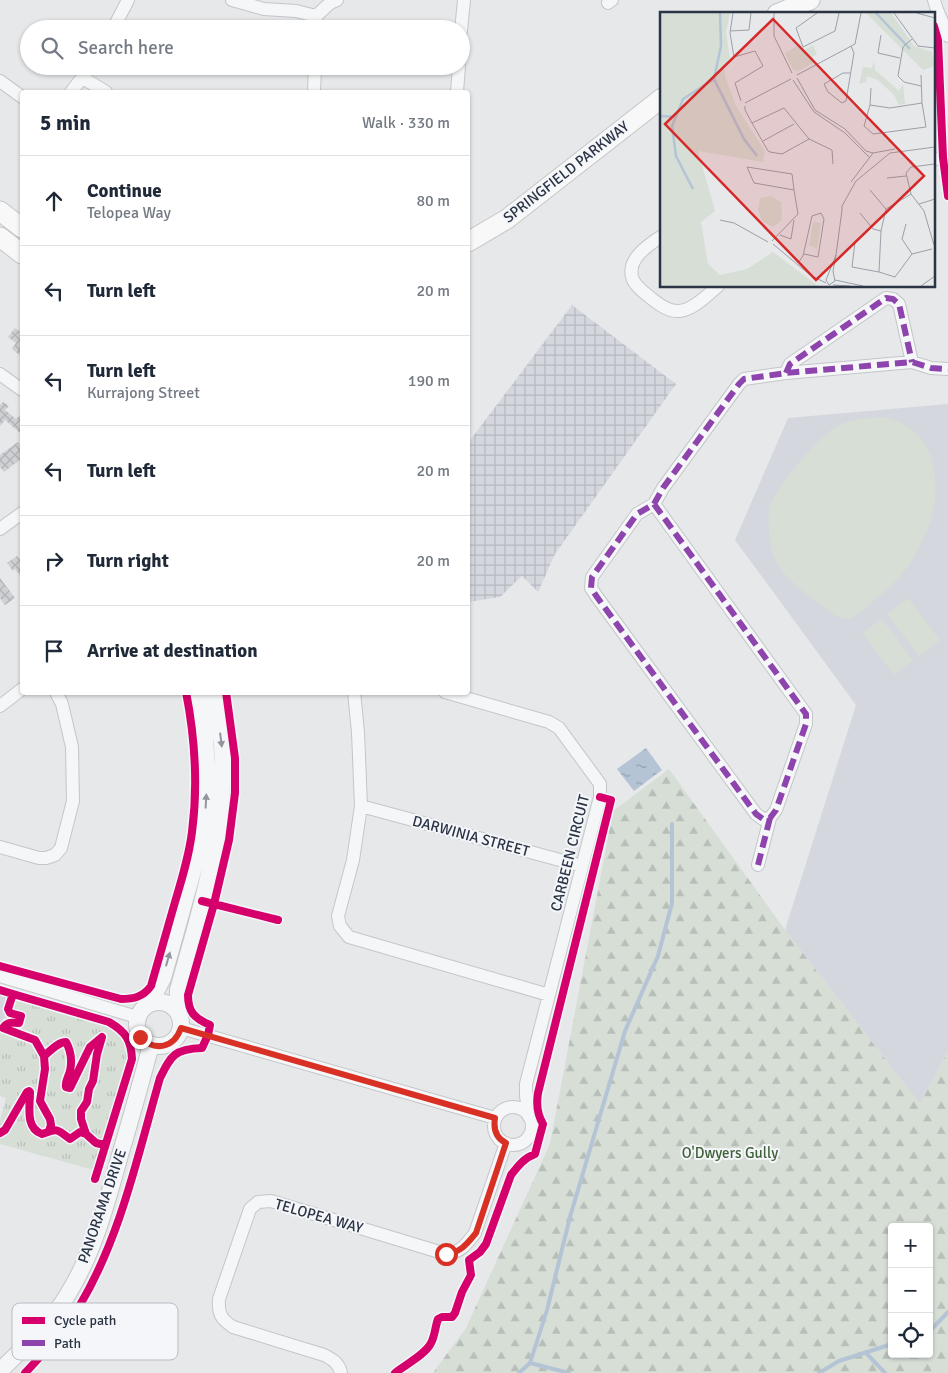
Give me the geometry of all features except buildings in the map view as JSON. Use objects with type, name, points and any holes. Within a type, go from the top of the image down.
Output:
[{"type":"main road","points":[[772,12],[787,0]]},
{"type":"main road","points":[[782,12],[810,0]]},
{"type":"main road","name":"SPRINGFIELD PARKWAY","points":[[470,241],[507,219],[660,100]]},
{"type":"main road","points":[[0,211],[20,226]]},
{"type":"main road","points":[[0,237],[20,252]]},
{"type":"street","points":[[118,20],[128,0]]},
{"type":"street","points":[[232,0],[264,9],[296,11],[312,20]]},
{"type":"street","points":[[317,20],[330,3],[337,0]]},
{"type":"street","points":[[462,20],[464,0]]},
{"type":"street","points":[[933,3],[948,36]]},
{"type":"street","points":[[73,90],[84,75]]},
{"type":"street","points":[[314,90],[315,75]]},
{"type":"street","points":[[457,90],[458,75]]},
{"type":"street","points":[[82,78],[103,90]]},
{"type":"street","points":[[0,81],[20,96]]},
{"type":"street","points":[[660,237],[646,246],[633,263],[633,281],[640,290],[668,310],[678,311],[689,309],[715,288]]},
{"type":"street","points":[[786,373],[790,364],[886,298],[893,299],[899,304],[912,362]]},
{"type":"street","points":[[770,818],[763,820],[756,814],[597,597],[591,588],[592,577],[637,514],[654,504],[663,488],[744,379],[786,373],[912,362],[931,368],[948,369]]},
{"type":"street","points":[[0,374],[20,389]]},
{"type":"street","points":[[654,504],[806,714],[806,724],[776,810],[770,818],[758,865]]},
{"type":"street","points":[[0,530],[20,515]]},
{"type":"street","points":[[0,706],[20,691]]},
{"type":"street","points":[[0,847],[39,858],[55,855],[61,848],[73,801],[72,747],[62,704],[58,695]]},
{"type":"street","points":[[150,1003],[163,978],[198,853],[206,806],[205,735],[197,695]]},
{"type":"street","points":[[177,1011],[178,990],[212,866],[220,819],[223,772],[222,743],[213,695]]},
{"type":"street","points":[[354,695],[361,806],[353,860],[338,916],[340,926],[349,936],[549,996]]},
{"type":"street","name":"CARBEEN CIRCUIT","points":[[455,695],[549,722],[559,728],[600,784],[600,797],[526,1084],[529,1117]]},
{"type":"street","name":"DARWINIA STREET","points":[[361,806],[582,866]]},
{"type":"street","points":[[0,976],[137,1017]]},
{"type":"street","points":[[157,1001],[165,1002],[172,1006],[180,1016],[181,1028],[175,1039],[164,1046],[151,1045],[140,1037],[137,1031],[137,1017],[140,1011],[150,1003],[157,1001]]},
{"type":"street","points":[[181,1028],[495,1118]]},
{"type":"street","name":"PANORAMA DRIVE","points":[[61,1303],[68,1294],[85,1260],[102,1216],[151,1045]]},
{"type":"street","name":"CARBEEN CIRCUIT","points":[[508,1107],[526,1084]]},
{"type":"street","points":[[508,1107],[520,1108],[526,1112],[531,1123],[529,1136],[519,1143],[506,1143],[497,1136],[494,1130],[495,1118],[503,1109],[508,1107]]},
{"type":"street","name":"TELOPEA WAY","points":[[341,1373],[334,1360],[324,1355],[234,1327],[224,1321],[219,1311],[220,1299],[250,1209],[258,1202],[272,1201],[446,1254],[456,1253],[476,1233],[506,1143]]},
{"type":"street","name":"PANORAMA DRIVE","points":[[0,1371],[12,1358]]},
{"type":"shaded area","points":[[572,305],[676,384],[555,554],[538,592],[522,576],[500,597],[470,602],[470,440]]},
{"type":"shaded area","points":[[948,404],[948,1051],[920,1104],[785,930],[856,705],[735,540],[788,418]]},
{"type":"shaded area","points":[[0,994],[10,997],[0,1030]]},
{"type":"green space","points":[[873,417],[889,418],[899,422],[919,436],[926,446],[934,467],[935,503],[927,531],[906,569],[892,585],[866,608],[855,616],[846,619],[836,616],[799,588],[783,572],[771,548],[769,510],[774,497],[800,461],[831,430],[843,423]]},
{"type":"green space","points":[[908,598],[940,640],[919,656],[887,614]]},
{"type":"green space","points":[[882,619],[913,660],[894,675],[862,633]]},
{"type":"green space","name":"O'Dwyers Gully","points":[[669,769],[785,930],[920,1104],[948,1051],[948,1373],[433,1373],[466,1328],[550,1144],[613,811]]},
{"type":"green space","points":[[10,997],[113,1026],[126,1044],[128,1053],[127,1065],[94,1170],[0,1144],[0,1121],[6,1098],[0,1096],[0,1030]]},
{"type":"water","points":[[646,748],[662,770],[634,791],[617,769]]},
{"type":"waterway","points":[[519,1373],[530,1363],[547,1310],[570,1217],[625,1031],[658,956],[672,903],[672,824]]},
{"type":"waterway","points":[[933,1328],[948,1312]]},
{"type":"waterway","points":[[819,1373],[839,1361],[888,1345]]},
{"type":"waterway","points":[[866,1353],[885,1373]]},
{"type":"waterway","points":[[530,1363],[569,1373]]},
{"type":"marked path","points":[[786,373],[790,364],[886,298],[893,299],[899,304],[912,362]]},
{"type":"marked path","points":[[654,504],[806,714],[806,724],[776,810],[770,818],[763,819],[756,814],[597,597],[591,588],[592,577],[637,514],[654,504],[663,488],[744,379],[786,373],[912,362],[931,368],[948,369]]},
{"type":"marked path","points":[[758,865],[770,818]]},
{"type":"cycle path","points":[[936,33],[938,40],[943,158],[948,196]]},
{"type":"cycle path","points":[[0,966],[121,999],[138,997],[151,986],[185,867],[192,832],[195,762],[187,695]]},
{"type":"cycle path","points":[[81,1303],[107,1251],[118,1223],[160,1078],[175,1055],[186,1050],[202,1048],[208,1035],[210,1025],[193,1014],[189,1006],[188,995],[214,904],[229,840],[235,793],[235,758],[226,695]]},
{"type":"cycle path","points":[[395,1373],[428,1347],[438,1319],[452,1317],[455,1313],[462,1292],[471,1275],[469,1260],[480,1252],[486,1244],[511,1175],[524,1160],[535,1154],[543,1124],[539,1117],[538,1093],[611,800],[600,797]]},
{"type":"cycle path","points":[[202,901],[278,920]]},
{"type":"cycle path","points":[[0,990],[13,994],[8,1009],[10,1013],[21,1016],[19,1023],[8,1023],[3,1028],[35,1040],[44,1056],[57,1045],[66,1042],[71,1060],[66,1087],[70,1088],[90,1047],[102,1037],[93,1081],[89,1089],[87,1102],[81,1111],[81,1119],[86,1134],[96,1143],[105,1145]]},
{"type":"cycle path","points":[[13,994],[109,1022],[120,1029],[129,1042],[132,1059],[95,1179]]},
{"type":"cycle path","points":[[44,1056],[45,1069],[40,1101],[50,1119],[49,1131]]},
{"type":"cycle path","points":[[0,1133],[5,1130],[29,1091],[31,1122],[37,1131],[42,1134],[57,1130],[70,1139],[80,1132],[86,1134]]},
{"type":"cycle path","points":[[25,1373],[37,1360]]},
{"type":"route","points":[[140,1037],[151,1045],[164,1046],[175,1039],[181,1028],[495,1118],[494,1130],[497,1136],[506,1143],[476,1233],[456,1253],[446,1254]]}]
